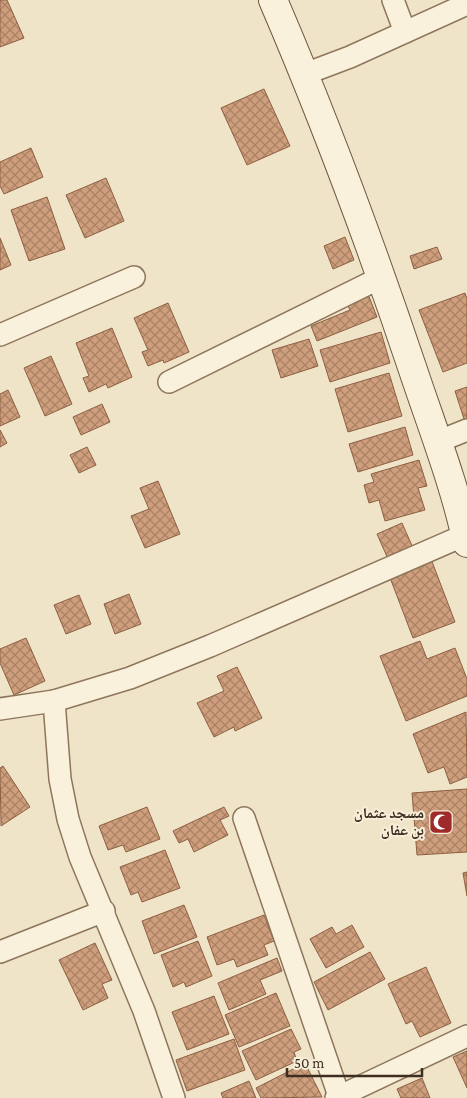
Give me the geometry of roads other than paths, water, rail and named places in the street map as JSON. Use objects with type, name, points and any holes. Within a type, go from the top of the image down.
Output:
[{"type":"main road","points":[[273,0],[305,74],[382,277],[437,442],[466,539]]},
{"type":"street","points":[[393,0],[405,32]]},
{"type":"street","points":[[305,74],[350,57],[467,4]]},
{"type":"street","points":[[0,335],[134,277]]},
{"type":"street","points":[[168,382],[382,277]]},
{"type":"street","points":[[437,442],[467,430]]},
{"type":"street","points":[[0,709],[54,701],[130,678],[466,539]]},
{"type":"street","points":[[54,701],[60,779],[68,819],[80,857],[144,1011],[174,1098]]},
{"type":"street","points":[[244,818],[337,1097],[467,1036]]},
{"type":"street","points":[[0,952],[104,911]]},
{"type":"place","name":"مسجد عثمان بن عفان","points":[[441,822]]}]
